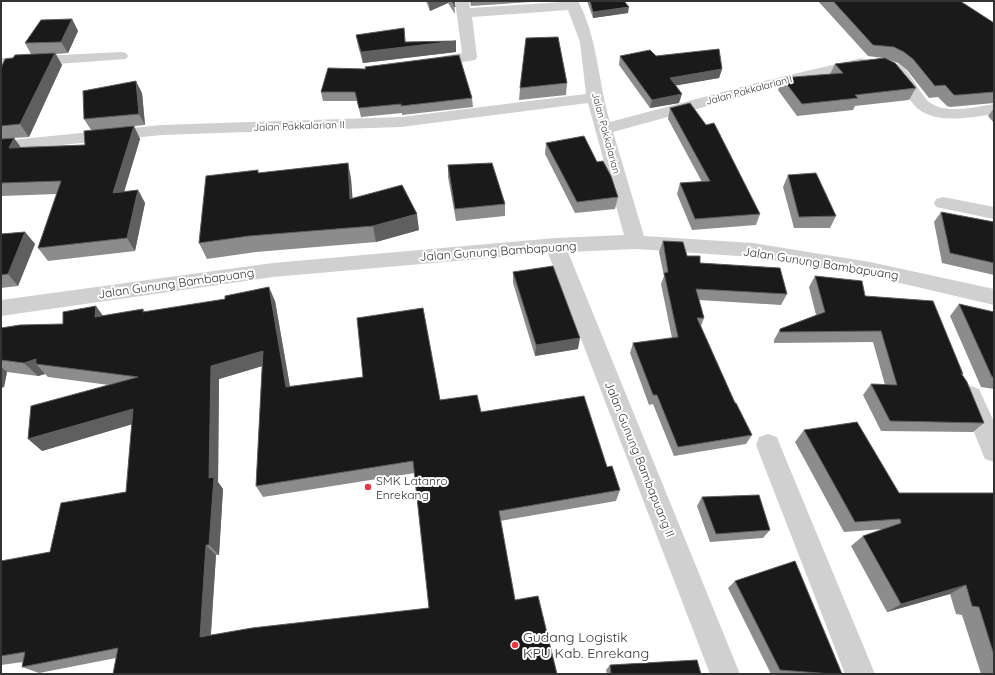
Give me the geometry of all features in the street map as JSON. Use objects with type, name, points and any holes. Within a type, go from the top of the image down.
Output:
[{"type":"street","points":[[417,64],[470,57],[463,7],[573,3]]},
{"type":"street","name":"Jalan Pakkalarian","points":[[573,3],[587,42],[595,98],[636,242]]},
{"type":"street","points":[[1,63],[121,56]]},
{"type":"street","name":"Jalan Pakkalarian I","points":[[605,129],[770,84],[855,64],[878,62],[896,69],[923,105],[932,110],[945,113],[994,109]]},
{"type":"street","name":"Jalan Pakkalarian II","points":[[1,146],[162,130],[401,122],[595,98]]},
{"type":"street","points":[[943,203],[994,213]]},
{"type":"street","name":"Jalan Gunung Bambapuang","points":[[1,308],[273,270],[555,245],[636,242],[753,250],[870,269],[994,297]]},
{"type":"street","name":"Jalan Gunung Bambapuang II","points":[[555,245],[725,674]]},
{"type":"street","points":[[923,281],[932,302]]},
{"type":"street","points":[[964,380],[994,451]]},
{"type":"street","points":[[768,445],[860,674]]},
{"type":"building","points":[[590,1],[624,1],[629,7],[593,12]]},
{"type":"building","points":[[833,1],[960,1],[994,23],[994,92],[954,95],[945,85],[935,86],[913,59],[904,52],[894,47],[873,45]]},
{"type":"building","points":[[72,19],[61,42],[25,43],[41,20]]},
{"type":"building","points":[[404,28],[405,42],[456,41],[361,52],[356,35]]},
{"type":"building","points":[[558,37],[567,83],[520,88],[526,38]]},
{"type":"building","points":[[719,49],[722,69],[670,78],[682,94],[652,100],[620,56],[650,50],[656,56]]},
{"type":"building","points":[[55,53],[20,124],[1,126],[1,68],[5,59],[13,58],[15,55]]},
{"type":"building","points":[[459,55],[472,98],[401,106],[401,104],[359,108],[355,92],[321,92],[328,68],[366,69],[365,67]]},
{"type":"building","points":[[885,58],[895,63],[916,88],[855,95],[858,98],[802,104],[782,78],[843,73],[835,64]]},
{"type":"building","points":[[136,81],[139,114],[84,119],[83,91]]},
{"type":"building","points":[[690,103],[706,125],[714,123],[760,214],[695,219],[680,183],[710,181],[670,108]]},
{"type":"building","points":[[134,126],[113,193],[138,190],[127,238],[38,248],[61,181],[1,183],[1,139],[14,138],[9,148],[85,145],[84,131]]},
{"type":"building","points":[[584,136],[597,162],[603,161],[611,176],[618,197],[577,202],[546,143]]},
{"type":"building","points":[[348,163],[350,199],[402,185],[417,214],[373,226],[249,236],[199,243],[206,176],[258,170],[258,173]]},
{"type":"building","points":[[492,163],[505,204],[455,209],[448,165]]},
{"type":"building","points":[[816,173],[836,216],[799,217],[788,175]]},
{"type":"building","points":[[941,212],[994,222],[994,263],[950,253]]},
{"type":"building","points":[[25,232],[8,274],[1,275],[1,234]]},
{"type":"building","points":[[663,241],[683,242],[687,256],[700,256],[700,263],[780,268],[787,294],[696,289],[704,318],[697,318],[735,403],[752,435],[678,447],[657,395],[653,395],[633,343],[678,337],[664,273],[668,272]]},
{"type":"building","points":[[553,266],[580,338],[536,345],[513,272]]},
{"type":"building","points":[[815,276],[862,281],[865,296],[933,301],[963,374],[961,373],[967,382],[984,423],[890,421],[871,384],[897,385],[881,331],[780,332],[780,329],[825,312]]},
{"type":"building","points":[[269,287],[286,387],[363,377],[357,318],[423,308],[440,400],[477,395],[481,412],[584,396],[607,467],[612,466],[620,490],[499,511],[515,600],[538,596],[557,674],[113,674],[118,648],[22,667],[25,652],[1,656],[1,561],[50,552],[61,503],[126,492],[133,409],[28,439],[31,406],[138,377],[36,364],[36,359],[24,363],[1,360],[1,328],[20,325],[63,324],[63,312],[96,306],[95,317],[143,309],[143,312],[225,299],[225,296]],"holes":[[[263,351],[256,486],[413,461],[429,608],[252,628],[200,637],[206,545],[209,545],[214,477],[209,478],[211,366]]]},
{"type":"building","points":[[959,304],[994,312],[994,377],[992,377]]},
{"type":"building","points":[[857,422],[899,493],[994,493],[994,655],[979,607],[972,606],[966,585],[901,604],[863,536],[901,523],[900,519],[855,522],[804,430]]},
{"type":"building","points":[[759,495],[770,530],[716,534],[702,497]]},
{"type":"building","points":[[795,561],[842,674],[780,670],[735,581]]},
{"type":"building","points":[[697,660],[701,674],[611,674],[610,665]]},
{"type":"place","name":"SMK Latanro Enrekang","points":[[368,487]]},
{"type":"place","name":"Gudang Logistik KPU Kab. Enrekang","points":[[515,645]]}]
